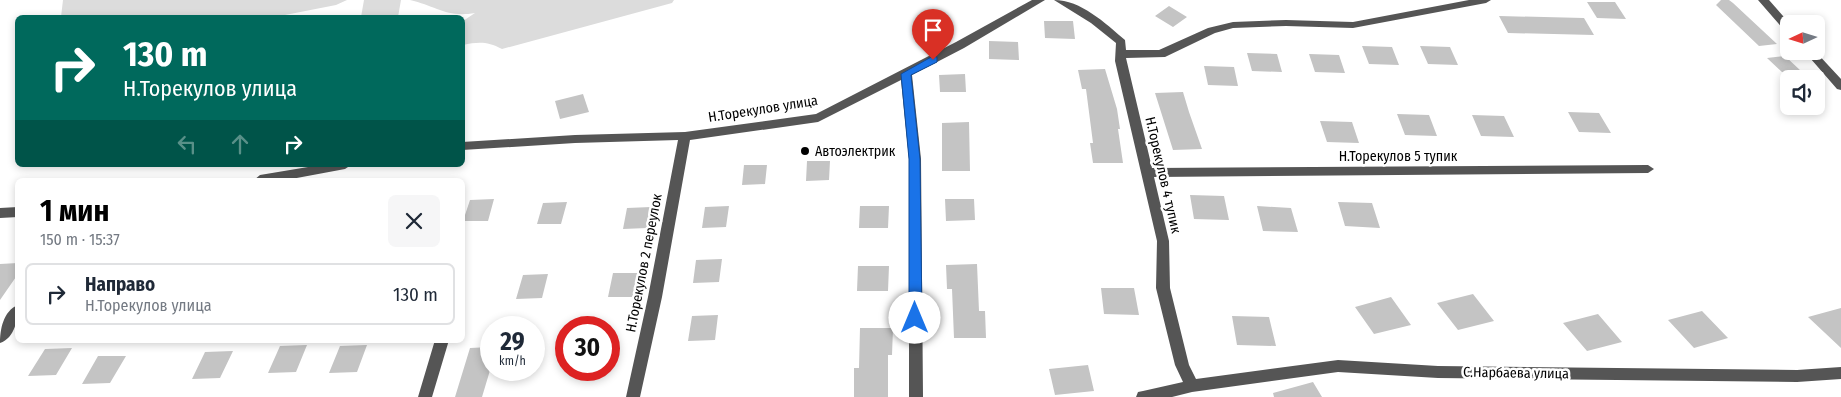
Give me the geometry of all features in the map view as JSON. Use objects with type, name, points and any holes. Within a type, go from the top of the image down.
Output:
[{"type":"street","name":"Н.Торекулов улица","points":[[465,146],[575,139],[685,136],[818,118],[906,74],[1040,0]]},
{"type":"street","name":"Н.Торекулов 4 тупик","points":[[1059,0],[1095,20],[1121,42],[1121,54],[1163,241],[1163,288],[1182,365],[1192,386]]},
{"type":"street","points":[[1121,54],[1161,54],[1212,30],[1233,25],[1286,22],[1353,25],[1486,0]]},
{"type":"street","points":[[1763,0],[1780,19]]},
{"type":"street","points":[[1817,60],[1841,86]]},
{"type":"street","points":[[906,74],[915,159],[916,397]]},
{"type":"street","name":"Н.Торекулов 2 переулок","points":[[634,397],[685,136]]},
{"type":"street","points":[[271,178],[334,167]]},
{"type":"street","name":"Н.Торекулов 5 тупик","points":[[1147,173],[1648,169]]},
{"type":"street","points":[[0,213],[15,212]]},
{"type":"street","points":[[0,337],[15,316]]},
{"type":"street","points":[[425,397],[441,343]]},
{"type":"street","name":"С.Нарбаева улица","points":[[1143,397],[1192,386],[1338,366],[1438,372],[1787,376],[1841,373]]},
{"type":"shaded area","points":[[63,0],[347,0],[336,5],[285,15],[61,15]]},
{"type":"shaded area","points":[[364,0],[401,0],[398,15],[361,15]]},
{"type":"shaded area","points":[[410,0],[674,0],[672,3],[502,49],[482,43],[465,45],[465,20],[475,13],[449,13]]},
{"type":"building","points":[[1721,0],[1729,0],[1733,3],[1777,44],[1759,46],[1716,5]]},
{"type":"building","points":[[1587,2],[1615,2],[1626,19],[1597,18]]},
{"type":"building","points":[[1169,6],[1187,17],[1173,27],[1155,16]]},
{"type":"building","points":[[1499,16],[1584,18],[1594,35],[1508,33]]},
{"type":"building","points":[[1044,21],[1073,21],[1075,39],[1045,38]]},
{"type":"building","points":[[989,41],[1018,42],[1019,60],[989,59]]},
{"type":"building","points":[[1362,46],[1392,47],[1399,65],[1369,64]]},
{"type":"building","points":[[1420,46],[1450,47],[1458,65],[1428,64]]},
{"type":"building","points":[[1247,53],[1277,54],[1282,72],[1252,71]]},
{"type":"building","points":[[1309,54],[1339,55],[1345,73],[1315,72]]},
{"type":"building","points":[[1780,57],[1780,60],[1789,60],[1800,70],[1780,70],[1767,58]]},
{"type":"building","points":[[1204,66],[1234,67],[1238,86],[1208,85]]},
{"type":"building","points":[[1105,69],[1117,109],[1123,163],[1093,163],[1090,143],[1093,143],[1086,89],[1082,89],[1078,70]]},
{"type":"building","points":[[965,74],[966,92],[940,92],[939,75]]},
{"type":"building","points":[[1183,92],[1202,149],[1173,150],[1155,93]]},
{"type":"building","points":[[583,94],[589,112],[560,119],[555,101]]},
{"type":"building","points":[[1568,112],[1599,113],[1611,133],[1579,132]]},
{"type":"building","points":[[1397,114],[1429,115],[1437,136],[1405,135]]},
{"type":"building","points":[[1472,115],[1504,116],[1514,137],[1481,136]]},
{"type":"building","points":[[1320,121],[1352,122],[1359,143],[1327,142]]},
{"type":"building","points":[[969,122],[970,171],[942,171],[942,123]]},
{"type":"building","points":[[807,161],[830,161],[829,180],[806,181]]},
{"type":"building","points":[[744,165],[767,165],[765,184],[742,185]]},
{"type":"building","points":[[1190,195],[1224,196],[1229,220],[1194,219]]},
{"type":"building","points":[[494,199],[488,221],[465,221],[470,200]]},
{"type":"building","points":[[945,199],[974,199],[975,220],[946,221]]},
{"type":"building","points":[[567,202],[561,224],[537,224],[543,203]]},
{"type":"building","points":[[1338,202],[1372,203],[1380,228],[1345,226]]},
{"type":"building","points":[[729,206],[726,227],[702,228],[705,207]]},
{"type":"building","points":[[860,206],[889,206],[888,228],[859,228]]},
{"type":"building","points":[[1257,206],[1291,208],[1298,232],[1263,231]]},
{"type":"building","points":[[651,207],[647,228],[623,229],[627,208]]},
{"type":"building","points":[[722,259],[719,282],[693,283],[696,260]]},
{"type":"building","points":[[15,263],[15,278],[0,300],[0,264]]},
{"type":"building","points":[[977,264],[979,311],[985,311],[986,338],[954,338],[952,289],[947,289],[946,265]]},
{"type":"building","points":[[858,266],[889,266],[888,291],[857,291]]},
{"type":"building","points":[[613,273],[638,273],[634,297],[608,297]]},
{"type":"building","points":[[548,274],[542,298],[516,299],[523,275]]},
{"type":"building","points":[[1101,288],[1134,288],[1139,315],[1104,314]]},
{"type":"building","points":[[1473,294],[1494,321],[1458,330],[1437,303]]},
{"type":"building","points":[[1391,297],[1411,325],[1374,334],[1355,307]]},
{"type":"building","points":[[1841,308],[1841,348],[1808,317]]},
{"type":"building","points":[[1702,311],[1728,338],[1694,348],[1668,320]]},
{"type":"building","points":[[1598,314],[1622,342],[1587,351],[1563,323]]},
{"type":"building","points":[[718,315],[715,340],[688,341],[692,316]]},
{"type":"building","points":[[1232,316],[1269,317],[1276,346],[1237,345]]},
{"type":"building","points":[[860,328],[893,328],[892,355],[888,355],[888,397],[854,397],[854,368],[859,368]]},
{"type":"building","points":[[307,345],[296,372],[268,373],[280,346]]},
{"type":"building","points":[[367,345],[357,372],[329,373],[340,346]]},
{"type":"building","points":[[72,348],[56,375],[28,376],[45,349]]},
{"type":"building","points":[[470,348],[480,348],[480,381],[487,381],[482,397],[455,397]]},
{"type":"building","points":[[233,351],[220,378],[192,379],[205,352]]},
{"type":"building","points":[[98,356],[126,356],[110,383],[82,384]]},
{"type":"building","points":[[1088,365],[1094,391],[1055,395],[1049,369]]},
{"type":"building","points":[[1313,382],[1322,397],[1274,397],[1273,393]]},
{"type":"place","name":"Автоэлектрик","points":[[805,151]]},
{"type":"route","points":[[915,318],[915,159],[906,74],[933,60]]}]
